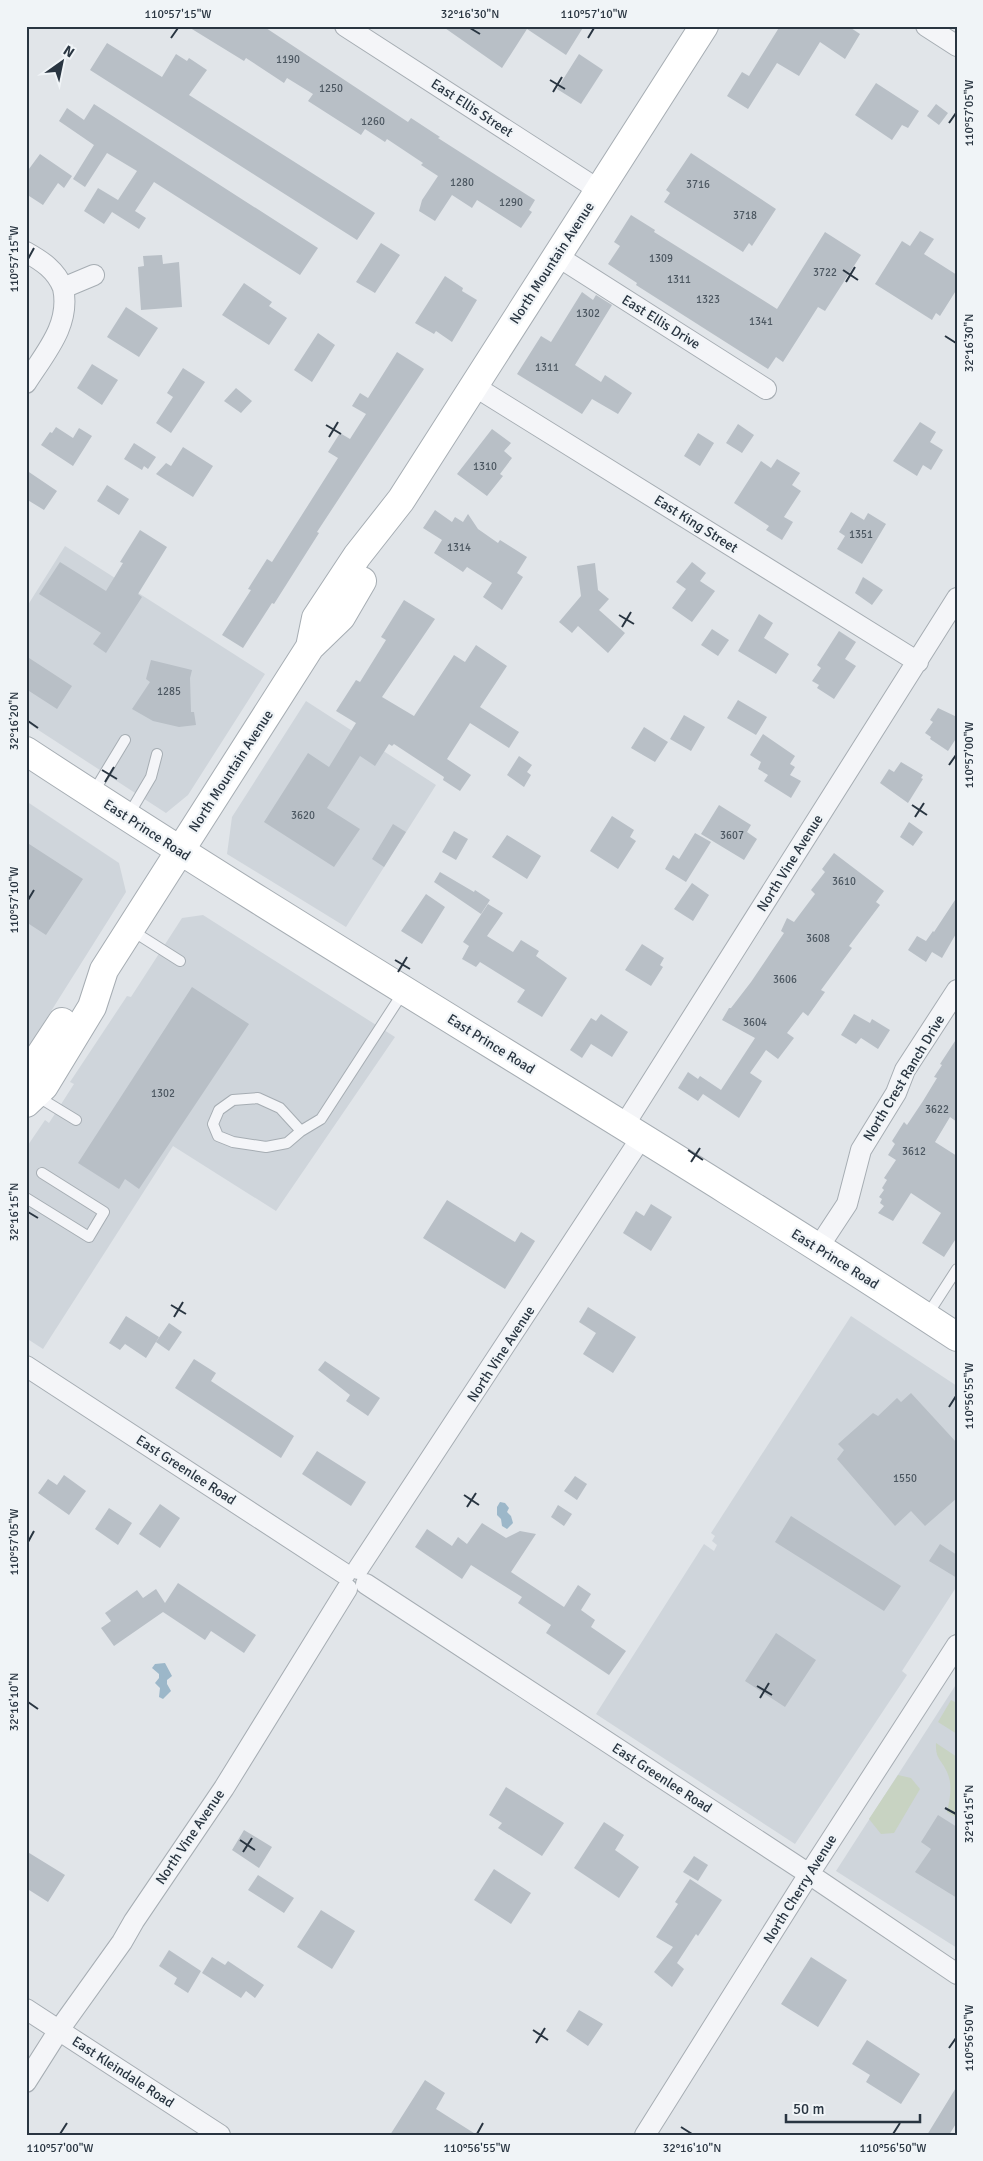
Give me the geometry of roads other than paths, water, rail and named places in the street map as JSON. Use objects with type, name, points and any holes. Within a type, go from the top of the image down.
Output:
[{"type":"street","name":"East Ellis Street","points":[[345,26],[599,190]]},
{"type":"street","name":"North Mountain Avenue","points":[[30,1099],[33,1066],[88,980],[104,970],[310,648],[341,617],[376,558],[401,500],[704,26]]},
{"type":"street","points":[[926,26],[957,46]]},
{"type":"street","points":[[26,252],[49,267],[60,280],[65,303],[63,322],[26,382]]},
{"type":"street","name":"East Ellis Drive","points":[[557,256],[766,388]]},
{"type":"street","points":[[63,288],[94,275]]},
{"type":"street","name":"East King Street","points":[[474,386],[918,662]]},
{"type":"street","name":"North Vine Avenue","points":[[26,2082],[59,2030],[122,1942],[134,1921],[224,1788],[354,1579],[480,1386],[957,598]]},
{"type":"street","name":"East Prince Road","points":[[26,751],[180,851],[957,1336]]},
{"type":"street","name":"North Crest Ranch Drive","points":[[818,1248],[847,1204],[861,1150],[896,1093],[905,1070],[957,990]]},
{"type":"street","name":"East Greenlee Road","points":[[26,1366],[809,1874],[957,1974]]},
{"type":"street","name":"North Cherry Avenue","points":[[645,2135],[809,1874],[957,1645]]},
{"type":"street","name":"East Kleindale Road","points":[[26,2010],[220,2135]]},
{"type":"lane","points":[[93,794],[124,740]]},
{"type":"lane","points":[[127,817],[151,777],[157,754]]},
{"type":"lane","points":[[130,929],[180,960]]},
{"type":"lane","points":[[301,1131],[280,1108],[258,1098],[233,1100],[219,1110],[213,1124],[218,1136],[233,1142],[266,1147],[286,1143],[321,1119],[404,991]]},
{"type":"lane","points":[[30,1099],[76,1120]]},
{"type":"lane","points":[[26,1198],[89,1237],[104,1212],[42,1173]]},
{"type":"lane","points":[[926,1317],[957,1269]]},
{"type":"water","points":[[500,1502],[505,1503],[509,1508],[507,1512],[511,1516],[513,1523],[507,1529],[502,1526],[501,1519],[497,1515],[497,1507]]},
{"type":"water","points":[[165,1663],[172,1676],[167,1680],[171,1691],[163,1699],[159,1697],[160,1688],[155,1683],[159,1678],[159,1674],[152,1668],[155,1664]]}]
